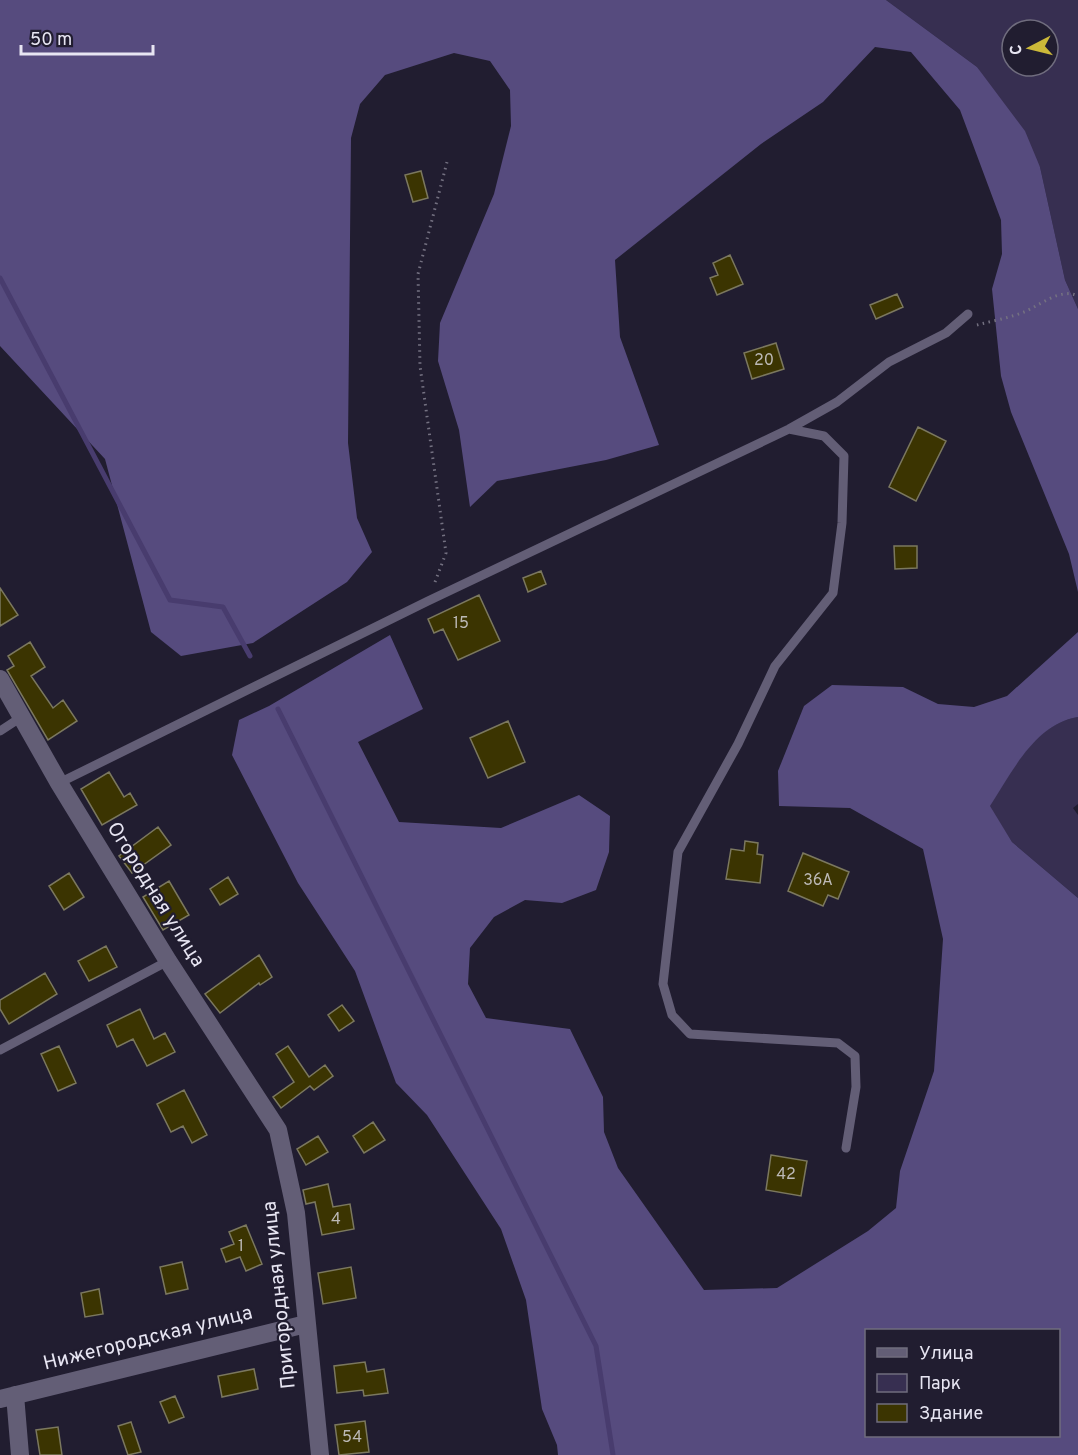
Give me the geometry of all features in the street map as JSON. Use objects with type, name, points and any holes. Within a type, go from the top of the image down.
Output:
[{"type":"street","name":"Огородная улица","points":[[0,679],[59,783],[168,961],[278,1130]]},
{"type":"street","name":"Пригородная улица","points":[[278,1130],[296,1213],[320,1455]]},
{"type":"street","name":"Нижегородская улица","points":[[7,1397],[306,1324]]},
{"type":"street","points":[[7,1397],[20,1455]]},
{"type":"lane","points":[[59,783],[428,601],[789,429],[837,402],[889,362],[946,333],[968,314]]},
{"type":"lane","points":[[789,429],[824,436],[844,456],[842,523],[833,593],[775,666],[738,744],[678,852],[663,984],[672,1015],[690,1034],[838,1043],[855,1056],[856,1086],[846,1148]]},
{"type":"lane","points":[[0,731],[23,716]]},
{"type":"lane","points":[[0,1050],[168,961]]},
{"type":"path","points":[[428,601],[446,553],[420,366],[418,274],[447,162]]},
{"type":"path","points":[[946,333],[1023,312],[1053,297],[1074,294],[1078,296]]},
{"type":"green space","points":[[886,0],[1078,0],[1078,309],[1065,280],[1040,167],[977,67]]},
{"type":"green space","points":[[1078,717],[1078,804],[1073,808],[1078,815],[1078,898],[1012,842],[989,806],[1026,751],[1037,739],[1062,721]]},
{"type":"shaded area","points":[[0,0],[886,0],[977,67],[1025,131],[1040,167],[1065,280],[1078,309],[1078,592],[1069,554],[1011,412],[1001,376],[992,289],[1002,254],[1001,220],[960,110],[911,52],[875,47],[823,102],[761,144],[615,260],[620,337],[659,445],[606,460],[497,481],[470,507],[459,430],[438,361],[440,323],[494,194],[511,126],[510,90],[490,61],[454,53],[385,75],[360,104],[351,138],[348,443],[357,518],[372,552],[347,582],[253,643],[181,656],[151,632],[105,459],[0,346]]},
{"type":"shaded area","points":[[1078,632],[1078,717],[1063,721],[1037,739],[1016,765],[990,806],[1012,842],[1078,898],[1078,1455],[558,1455],[557,1445],[542,1409],[526,1300],[501,1229],[427,1115],[396,1083],[355,971],[298,883],[232,755],[239,720],[269,706],[390,635],[423,709],[358,742],[399,822],[501,828],[579,795],[610,816],[609,852],[596,890],[562,903],[525,900],[494,917],[470,948],[468,984],[486,1018],[570,1029],[603,1097],[604,1132],[618,1168],[704,1290],[777,1288],[868,1231],[896,1208],[900,1171],[934,1071],[943,939],[923,849],[850,808],[779,806],[778,771],[804,706],[832,685],[903,687],[938,704],[974,707],[1007,696]]},
{"type":"building","points":[[421,171],[428,198],[413,202],[405,175]]},
{"type":"building","points":[[730,255],[743,284],[717,295],[710,278],[718,275],[713,263]]},
{"type":"building","points":[[897,294],[903,307],[876,319],[870,305]]},
{"type":"building","points":[[776,343],[784,369],[752,379],[744,353]]},
{"type":"building","points":[[918,427],[946,441],[916,501],[889,487]]},
{"type":"building","points":[[894,546],[917,546],[917,568],[895,569]]},
{"type":"building","points":[[541,571],[546,584],[528,592],[523,578]]},
{"type":"building","points":[[0,588],[18,615],[0,626]]},
{"type":"building","points":[[479,595],[500,641],[458,660],[443,629],[434,633],[428,619]]},
{"type":"building","points":[[30,642],[45,667],[31,676],[53,708],[63,700],[77,721],[48,740],[7,670],[14,666],[8,656]]},
{"type":"building","points":[[508,721],[525,762],[488,778],[470,738]]},
{"type":"building","points":[[109,772],[124,797],[130,793],[137,805],[102,825],[81,789]]},
{"type":"building","points":[[158,827],[171,845],[132,873],[119,856]]},
{"type":"building","points":[[745,841],[758,843],[757,854],[763,855],[760,883],[726,879],[731,849],[744,851]]},
{"type":"building","points":[[803,853],[849,872],[838,899],[828,895],[823,906],[788,891]]},
{"type":"building","points":[[69,873],[84,897],[64,910],[49,886]]},
{"type":"building","points":[[228,877],[238,894],[220,905],[210,889]]},
{"type":"building","points":[[169,881],[189,915],[163,930],[143,897]]},
{"type":"building","points":[[106,946],[117,967],[89,981],[78,961]]},
{"type":"building","points":[[259,955],[272,977],[260,985],[259,983],[220,1013],[205,994]]},
{"type":"building","points":[[45,973],[57,994],[9,1024],[0,1009],[0,1000]]},
{"type":"building","points":[[342,1005],[354,1021],[339,1031],[328,1015]]},
{"type":"building","points":[[140,1009],[154,1039],[165,1033],[175,1052],[147,1066],[133,1039],[117,1047],[107,1025]]},
{"type":"building","points":[[59,1046],[76,1083],[58,1091],[41,1054]]},
{"type":"building","points":[[288,1046],[309,1077],[325,1065],[333,1076],[314,1090],[310,1086],[281,1108],[273,1097],[294,1082],[276,1054]]},
{"type":"building","points":[[184,1090],[207,1135],[192,1143],[183,1126],[171,1132],[157,1104]]},
{"type":"building","points":[[373,1122],[385,1140],[364,1153],[353,1136]]},
{"type":"building","points":[[318,1136],[328,1152],[306,1165],[297,1149]]},
{"type":"building","points":[[771,1155],[807,1161],[801,1196],[766,1190]]},
{"type":"building","points":[[328,1184],[333,1207],[350,1204],[354,1229],[322,1235],[315,1202],[306,1204],[303,1190]]},
{"type":"building","points":[[246,1225],[262,1264],[246,1271],[240,1257],[226,1262],[221,1249],[234,1244],[229,1232]]},
{"type":"building","points":[[182,1262],[188,1289],[166,1294],[160,1267]]},
{"type":"building","points":[[351,1267],[356,1298],[323,1304],[318,1273]]},
{"type":"building","points":[[99,1289],[103,1314],[85,1317],[81,1293]]},
{"type":"building","points":[[365,1362],[367,1372],[384,1369],[388,1393],[364,1396],[363,1390],[337,1393],[334,1366]]},
{"type":"building","points":[[254,1369],[258,1389],[222,1397],[218,1376]]},
{"type":"building","points":[[175,1396],[184,1417],[169,1423],[160,1402]]},
{"type":"building","points":[[365,1421],[369,1452],[339,1455],[335,1425]]},
{"type":"building","points":[[131,1422],[141,1452],[128,1455],[118,1426]]},
{"type":"building","points":[[58,1427],[62,1455],[40,1455],[36,1430]]},
{"type":"waterway","points":[[0,278],[170,600],[223,607],[250,656]]},
{"type":"waterway","points":[[278,709],[596,1346],[613,1455]]}]
